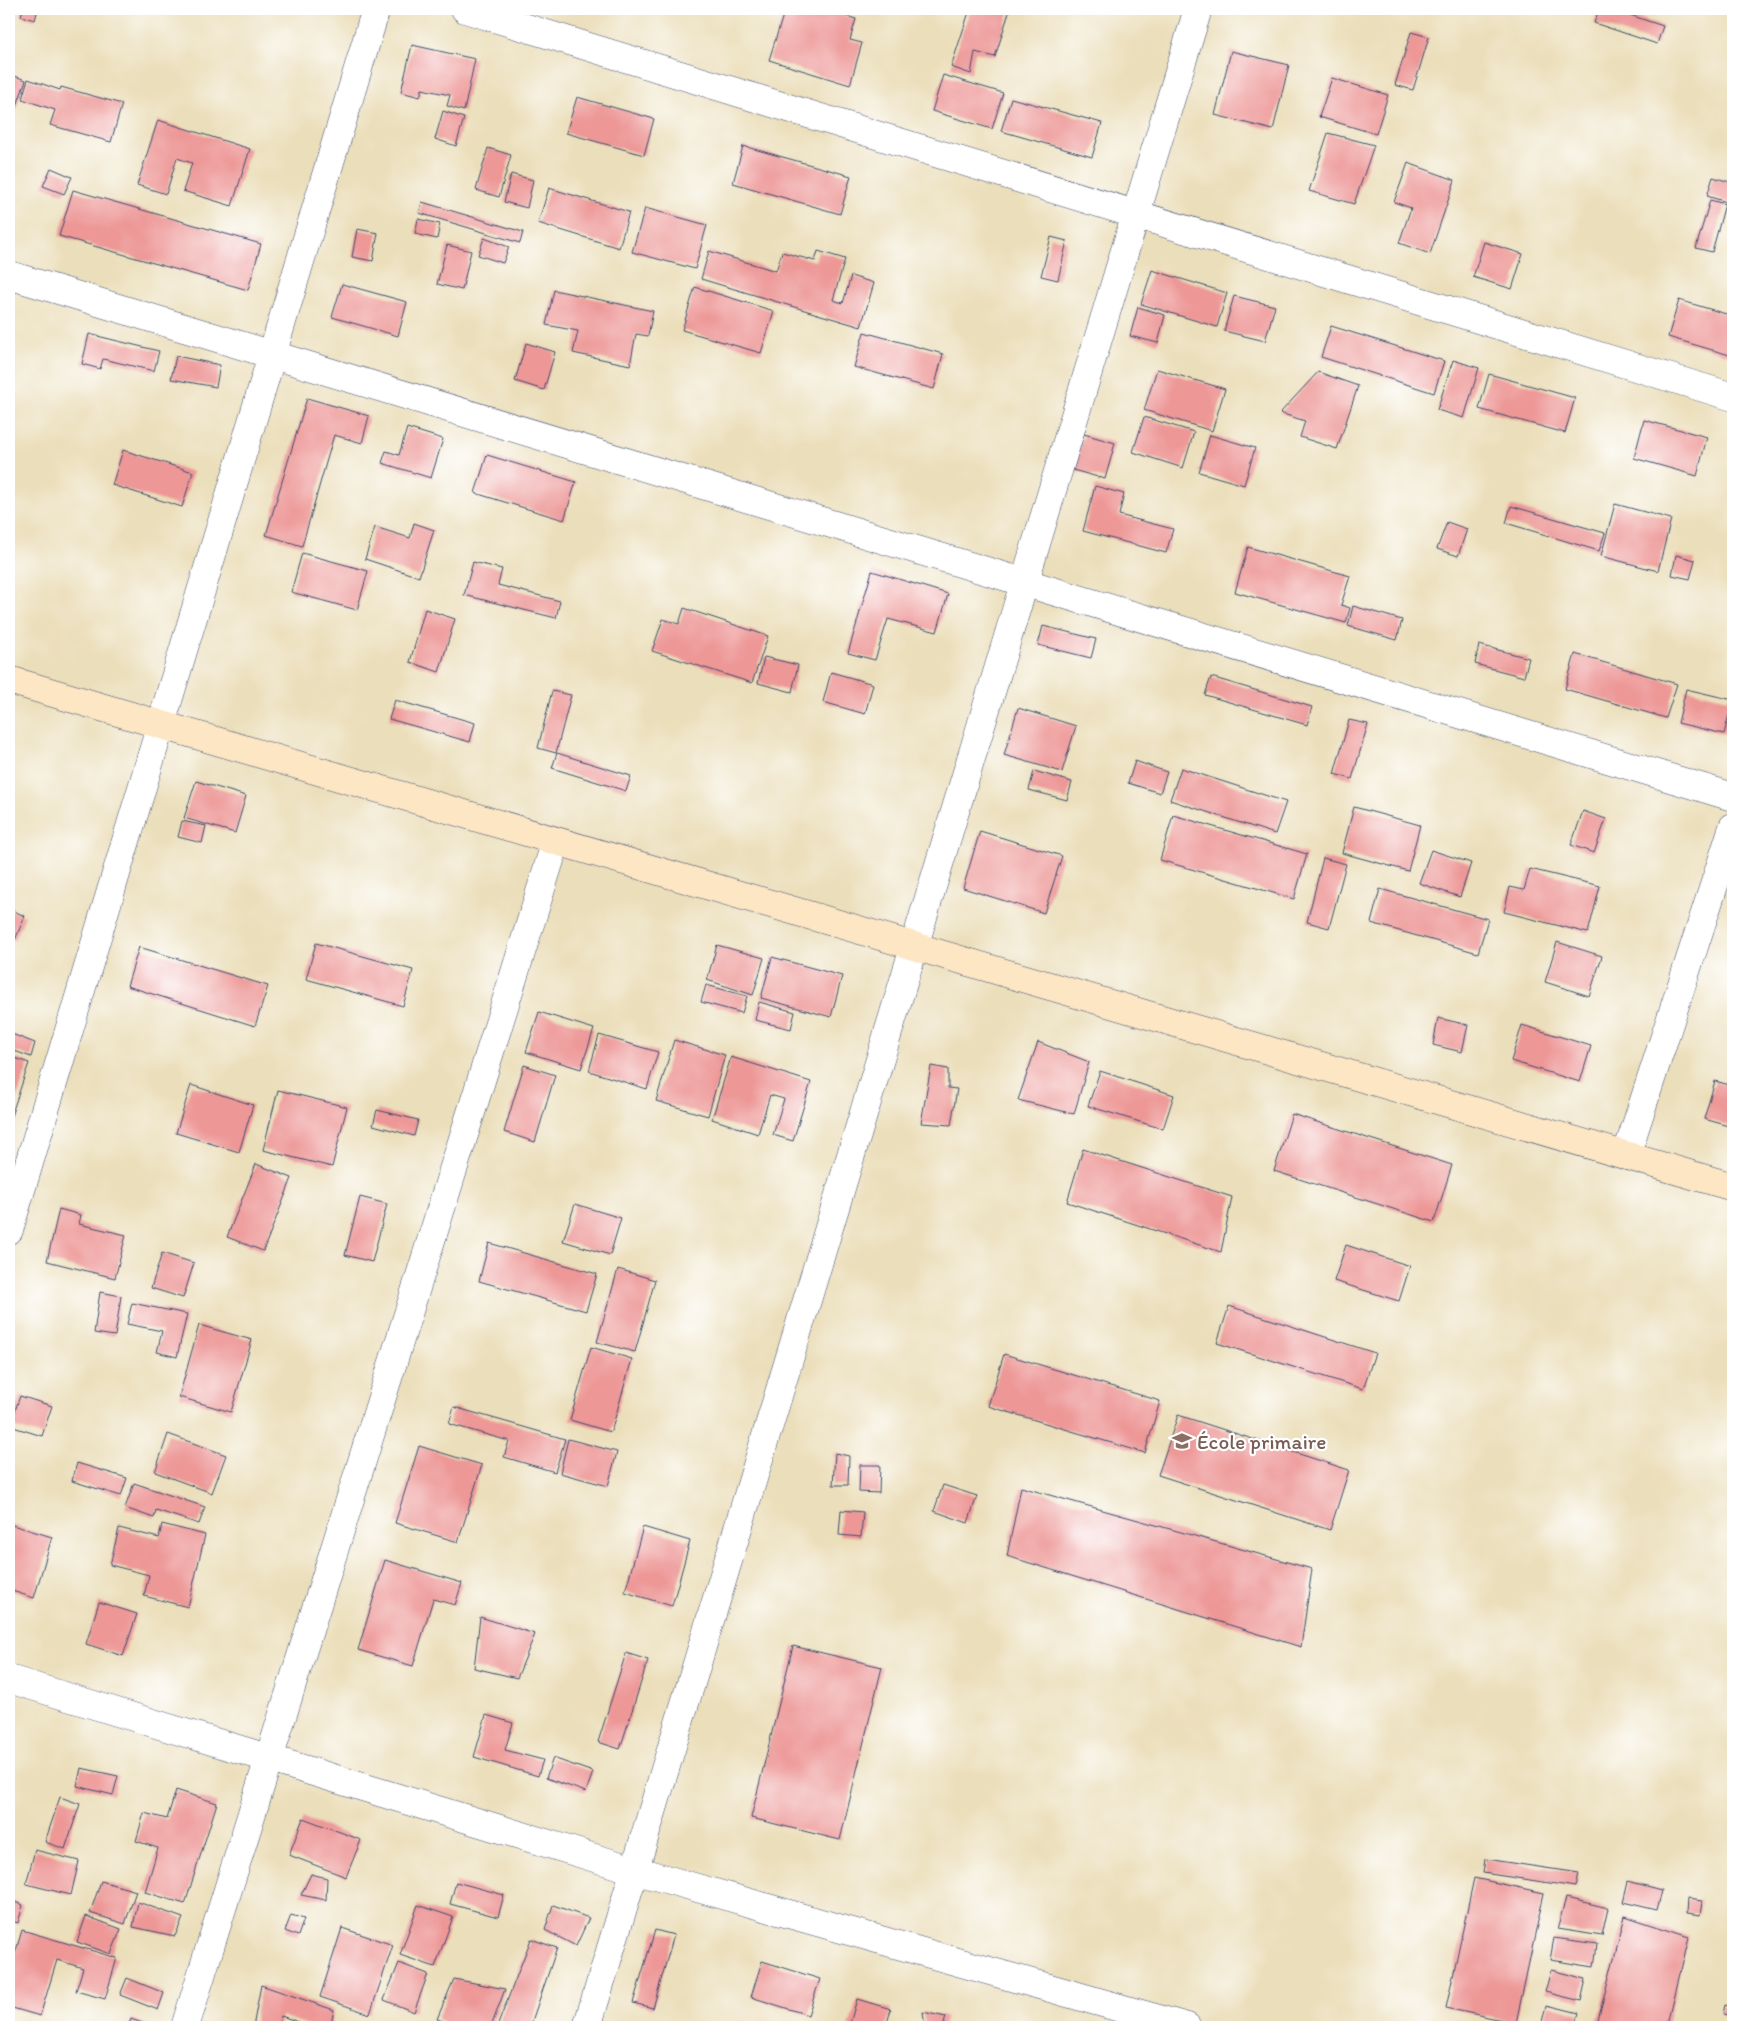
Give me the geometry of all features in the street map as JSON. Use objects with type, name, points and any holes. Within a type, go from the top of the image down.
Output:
[{"type":"street","points":[[9,1230],[376,9]]},
{"type":"street","points":[[465,9],[1733,397]]},
{"type":"street","points":[[587,2027],[1198,9]]},
{"type":"street","points":[[9,275],[1733,796]]},
{"type":"street","points":[[9,680],[1733,1187]]},
{"type":"street","points":[[1626,1156],[1733,827]]},
{"type":"street","points":[[185,2027],[556,841]]},
{"type":"street","points":[[9,1679],[634,1870],[1187,2027]]},
{"type":"building","points":[[23,9],[38,9],[35,20],[21,16]]},
{"type":"building","points":[[785,9],[822,9],[856,19],[850,40],[862,43],[850,85],[769,60]]},
{"type":"building","points":[[970,9],[1010,9],[995,57],[975,52],[971,74],[951,67]]},
{"type":"building","points":[[1599,9],[1612,9],[1663,26],[1657,44],[1594,23]]},
{"type":"building","points":[[1411,32],[1429,37],[1413,90],[1395,85]]},
{"type":"building","points":[[412,45],[475,59],[464,111],[447,106],[450,95],[422,89],[420,97],[401,92]]},
{"type":"building","points":[[1231,51],[1289,65],[1273,130],[1215,115]]},
{"type":"building","points":[[9,74],[26,80],[13,117],[9,116]]},
{"type":"building","points":[[943,75],[1003,93],[992,129],[932,111]]},
{"type":"building","points":[[1332,78],[1388,95],[1376,134],[1319,117]]},
{"type":"building","points":[[28,79],[60,90],[61,87],[122,104],[111,142],[50,125],[55,110],[22,99]]},
{"type":"building","points":[[577,97],[654,119],[644,155],[566,133]]},
{"type":"building","points":[[1011,98],[1102,123],[1092,157],[1001,131]]},
{"type":"building","points":[[443,111],[464,118],[456,146],[435,139]]},
{"type":"building","points":[[158,120],[250,149],[232,206],[183,191],[192,163],[177,158],[166,194],[137,185]]},
{"type":"building","points":[[1328,133],[1374,145],[1354,204],[1309,191]]},
{"type":"building","points":[[743,146],[851,176],[840,214],[733,183]]},
{"type":"building","points":[[488,148],[511,155],[499,197],[476,190]]},
{"type":"building","points":[[1408,163],[1455,180],[1430,254],[1399,243],[1411,208],[1394,202]]},
{"type":"building","points":[[51,168],[72,177],[64,194],[43,186]]},
{"type":"building","points":[[511,174],[533,180],[527,208],[504,202]]},
{"type":"building","points":[[1713,177],[1733,183],[1733,204],[1707,196]]},
{"type":"building","points":[[549,188],[629,212],[619,248],[538,223]]},
{"type":"building","points":[[73,190],[261,244],[248,290],[59,236]]},
{"type":"building","points":[[1710,200],[1725,204],[1712,252],[1696,248]]},
{"type":"building","points":[[422,202],[523,232],[520,243],[419,213]]},
{"type":"building","points":[[645,208],[707,225],[695,269],[632,252]]},
{"type":"building","points":[[418,219],[440,224],[437,239],[415,234]]},
{"type":"building","points":[[357,229],[378,233],[373,261],[352,257]]},
{"type":"building","points":[[1051,237],[1067,241],[1058,280],[1041,276]]},
{"type":"building","points":[[484,238],[509,247],[503,263],[478,255]]},
{"type":"building","points":[[1484,242],[1523,254],[1512,289],[1473,277]]},
{"type":"building","points":[[447,245],[471,251],[462,290],[437,284]]},
{"type":"building","points":[[709,251],[776,271],[782,252],[815,261],[818,251],[845,259],[833,300],[843,303],[851,276],[874,283],[861,327],[701,279]]},
{"type":"building","points":[[1152,270],[1227,293],[1217,327],[1141,304]]},
{"type":"building","points":[[342,284],[407,302],[398,336],[332,317]]},
{"type":"building","points":[[695,287],[774,311],[761,353],[682,330]]},
{"type":"building","points":[[554,290],[653,311],[648,336],[636,334],[630,365],[573,353],[578,331],[546,325]]},
{"type":"building","points":[[1234,296],[1275,306],[1265,341],[1224,331]]},
{"type":"building","points":[[1679,300],[1733,316],[1733,356],[1668,337]]},
{"type":"building","points":[[1138,307],[1165,315],[1158,343],[1130,336]]},
{"type":"building","points":[[1331,326],[1444,361],[1434,393],[1321,357]]},
{"type":"building","points":[[864,332],[943,354],[934,389],[854,367]]},
{"type":"building","points":[[89,334],[159,351],[154,371],[103,359],[100,369],[82,364]]},
{"type":"building","points":[[526,343],[555,352],[544,390],[515,381]]},
{"type":"building","points":[[176,356],[220,365],[216,387],[171,379]]},
{"type":"building","points":[[1453,360],[1479,368],[1464,418],[1437,410]]},
{"type":"building","points":[[1157,369],[1225,389],[1212,431],[1144,410]]},
{"type":"building","points":[[1318,372],[1358,386],[1337,449],[1300,437],[1305,421],[1280,413]]},
{"type":"building","points":[[1489,374],[1575,398],[1565,433],[1479,409]]},
{"type":"building","points":[[307,398],[369,416],[362,443],[334,435],[302,546],[266,535]]},
{"type":"building","points":[[1144,417],[1194,432],[1183,468],[1133,452]]},
{"type":"building","points":[[1644,420],[1707,437],[1697,476],[1634,458]]},
{"type":"building","points":[[407,428],[443,439],[431,478],[382,463],[386,451],[399,455]]},
{"type":"building","points":[[1084,434],[1115,443],[1105,479],[1073,470]]},
{"type":"building","points":[[1210,435],[1255,448],[1244,485],[1199,472]]},
{"type":"building","points":[[123,450],[193,472],[182,507],[112,485]]},
{"type":"building","points":[[487,455],[576,482],[564,520],[475,493]]},
{"type":"building","points":[[1095,486],[1124,494],[1119,515],[1173,529],[1166,553],[1083,531]]},
{"type":"building","points":[[1615,504],[1671,519],[1658,571],[1601,556]]},
{"type":"building","points":[[1511,506],[1605,533],[1599,551],[1506,523]]},
{"type":"building","points":[[1447,522],[1467,529],[1458,556],[1437,549]]},
{"type":"building","points":[[414,523],[434,530],[419,577],[365,559],[375,527],[410,538]]},
{"type":"building","points":[[1248,547],[1350,576],[1341,605],[1350,608],[1346,623],[1235,592]]},
{"type":"building","points":[[302,553],[368,571],[357,610],[291,592]]},
{"type":"building","points":[[1676,555],[1695,560],[1690,579],[1672,575]]},
{"type":"building","points":[[473,562],[502,569],[498,585],[560,601],[556,618],[464,595]]},
{"type":"building","points":[[872,571],[948,594],[937,632],[888,619],[875,660],[848,653]]},
{"type":"building","points":[[1353,606],[1402,620],[1397,640],[1348,626]]},
{"type":"building","points":[[684,608],[768,636],[752,683],[652,651],[663,619],[679,624]]},
{"type":"building","points":[[425,609],[455,619],[439,672],[410,662]]},
{"type":"building","points":[[1043,626],[1096,639],[1091,658],[1038,645]]},
{"type":"building","points":[[1479,645],[1529,658],[1524,677],[1475,664]]},
{"type":"building","points":[[1575,654],[1677,684],[1666,718],[1565,689]]},
{"type":"building","points":[[764,657],[798,665],[792,692],[758,683]]},
{"type":"building","points":[[831,672],[873,684],[865,714],[823,702]]},
{"type":"building","points":[[1211,677],[1312,707],[1307,725],[1205,695]]},
{"type":"building","points":[[1686,689],[1733,700],[1724,734],[1678,723]]},
{"type":"building","points":[[552,691],[571,695],[556,753],[538,748]]},
{"type":"building","points":[[395,700],[475,723],[470,742],[389,719]]},
{"type":"building","points":[[1018,708],[1076,726],[1062,772],[1004,755]]},
{"type":"building","points":[[1349,720],[1368,724],[1352,779],[1334,774]]},
{"type":"building","points":[[557,753],[631,776],[626,791],[552,768]]},
{"type":"building","points":[[1135,761],[1167,772],[1160,793],[1128,783]]},
{"type":"building","points":[[1181,768],[1286,802],[1275,834],[1170,800]]},
{"type":"building","points":[[1034,771],[1072,782],[1067,800],[1029,790]]},
{"type":"building","points":[[196,781],[246,796],[235,833],[184,818]]},
{"type":"building","points":[[1354,807],[1420,825],[1408,871],[1342,853]]},
{"type":"building","points":[[1583,811],[1606,819],[1594,853],[1571,845]]},
{"type":"building","points":[[1173,815],[1307,854],[1294,899],[1160,860]]},
{"type":"building","points":[[182,821],[206,826],[202,843],[178,837]]},
{"type":"building","points":[[980,831],[1062,856],[1044,913],[963,888]]},
{"type":"building","points":[[1431,850],[1471,863],[1460,897],[1419,883]]},
{"type":"building","points":[[1323,858],[1346,864],[1329,928],[1307,922]]},
{"type":"building","points":[[1530,869],[1600,886],[1588,933],[1504,912],[1510,887],[1524,890]]},
{"type":"building","points":[[1380,889],[1488,919],[1478,953],[1371,923]]},
{"type":"building","points":[[9,909],[25,916],[15,940],[9,937]]},
{"type":"building","points":[[1557,942],[1602,956],[1589,996],[1545,982]]},
{"type":"building","points":[[316,943],[413,970],[403,1006],[306,979]]},
{"type":"building","points":[[717,945],[764,958],[753,995],[707,980]]},
{"type":"building","points":[[139,947],[268,986],[255,1026],[127,986]]},
{"type":"building","points":[[772,957],[842,976],[831,1017],[761,998]]},
{"type":"building","points":[[706,985],[747,996],[742,1013],[701,1002]]},
{"type":"building","points":[[759,1002],[795,1012],[791,1029],[755,1020]]},
{"type":"building","points":[[539,1012],[594,1029],[581,1069],[526,1052]]},
{"type":"building","points":[[1438,1018],[1468,1025],[1462,1052],[1433,1045]]},
{"type":"building","points":[[1522,1025],[1591,1046],[1580,1082],[1511,1061]]},
{"type":"building","points":[[9,1033],[35,1043],[31,1057],[9,1049]]},
{"type":"building","points":[[599,1035],[658,1052],[647,1089],[589,1071]]},
{"type":"building","points":[[674,1040],[725,1055],[708,1116],[656,1101]]},
{"type":"building","points":[[1038,1042],[1089,1062],[1074,1114],[1018,1100]]},
{"type":"building","points":[[9,1056],[29,1063],[9,1122]]},
{"type":"building","points":[[731,1057],[811,1082],[793,1141],[773,1135],[784,1099],[770,1095],[758,1134],[712,1119]]},
{"type":"building","points":[[524,1065],[555,1075],[535,1142],[504,1132]]},
{"type":"building","points":[[931,1066],[948,1069],[948,1088],[957,1089],[951,1125],[921,1123]]},
{"type":"building","points":[[1100,1071],[1174,1095],[1163,1129],[1088,1106]]},
{"type":"building","points":[[1715,1081],[1733,1086],[1733,1127],[1704,1119]]},
{"type":"building","points":[[191,1085],[253,1105],[239,1152],[176,1133]]},
{"type":"building","points":[[278,1090],[347,1107],[332,1167],[263,1150]]},
{"type":"building","points":[[377,1110],[418,1120],[414,1136],[373,1125]]},
{"type":"building","points":[[1292,1114],[1452,1165],[1434,1222],[1274,1171]]},
{"type":"building","points":[[1083,1149],[1232,1197],[1221,1252],[1067,1202]]},
{"type":"building","points":[[256,1164],[292,1178],[263,1251],[227,1237]]},
{"type":"building","points":[[360,1197],[387,1204],[372,1262],[345,1255]]},
{"type":"building","points":[[575,1204],[621,1218],[610,1255],[563,1241]]},
{"type":"building","points":[[59,1209],[81,1215],[79,1224],[126,1235],[115,1278],[47,1261]]},
{"type":"building","points":[[489,1243],[597,1274],[586,1311],[479,1281]]},
{"type":"building","points":[[1346,1245],[1410,1266],[1399,1301],[1334,1281]]},
{"type":"building","points":[[162,1253],[194,1263],[183,1298],[151,1288]]},
{"type":"building","points":[[618,1269],[655,1280],[635,1352],[597,1342]]},
{"type":"building","points":[[100,1292],[121,1296],[115,1336],[94,1333]]},
{"type":"building","points":[[132,1303],[187,1314],[177,1357],[157,1352],[162,1331],[127,1324]]},
{"type":"building","points":[[1229,1306],[1375,1353],[1363,1389],[1217,1343]]},
{"type":"building","points":[[199,1325],[252,1340],[231,1412],[179,1397]]},
{"type":"building","points":[[591,1347],[632,1359],[611,1432],[570,1420]]},
{"type":"building","points":[[1004,1354],[1160,1401],[1145,1453],[988,1406]]},
{"type":"building","points":[[20,1396],[52,1406],[42,1436],[10,1426]]},
{"type":"building","points":[[454,1407],[565,1439],[555,1472],[504,1457],[509,1441],[449,1424]]},
{"type":"building","points":[[1178,1415],[1349,1470],[1330,1530],[1158,1475]]},
{"type":"building","points":[[168,1434],[226,1455],[212,1493],[155,1472]]},
{"type":"building","points":[[568,1439],[617,1452],[608,1486],[560,1473]]},
{"type":"building","points":[[419,1446],[482,1465],[458,1542],[395,1523]]},
{"type":"building","points":[[835,1453],[849,1456],[848,1485],[833,1485]]},
{"type":"building","points":[[77,1463],[127,1478],[121,1496],[72,1481]]},
{"type":"building","points":[[860,1465],[880,1465],[879,1493],[859,1492]]},
{"type":"building","points":[[134,1483],[205,1507],[199,1524],[156,1510],[154,1518],[125,1508]]},
{"type":"building","points":[[943,1485],[977,1496],[968,1523],[934,1511]]},
{"type":"building","points":[[1021,1487],[1312,1569],[1301,1647],[1007,1556]]},
{"type":"building","points":[[841,1510],[863,1512],[861,1537],[839,1535]]},
{"type":"building","points":[[9,1524],[52,1537],[34,1598],[9,1590]]},
{"type":"building","points":[[162,1524],[205,1535],[188,1607],[144,1596],[149,1575],[110,1565],[119,1528],[159,1538]]},
{"type":"building","points":[[643,1527],[690,1541],[672,1606],[625,1592]]},
{"type":"building","points":[[385,1560],[462,1583],[455,1605],[433,1599],[413,1666],[358,1650]]},
{"type":"building","points":[[99,1602],[137,1614],[123,1656],[86,1644]]},
{"type":"building","points":[[480,1617],[535,1634],[517,1678],[474,1668]]},
{"type":"building","points":[[793,1646],[882,1667],[840,1840],[751,1818]]},
{"type":"building","points":[[626,1653],[648,1660],[620,1749],[598,1742]]},
{"type":"building","points":[[486,1715],[513,1723],[505,1750],[543,1760],[538,1776],[474,1757]]},
{"type":"building","points":[[553,1758],[593,1772],[586,1792],[546,1778]]},
{"type":"building","points":[[81,1768],[118,1776],[113,1795],[77,1786]]},
{"type":"building","points":[[176,1790],[217,1803],[185,1904],[145,1892],[158,1848],[136,1841],[144,1813],[167,1819]]},
{"type":"building","points":[[60,1797],[80,1804],[65,1849],[45,1842]]},
{"type":"building","points":[[303,1818],[361,1840],[346,1877],[289,1855]]},
{"type":"building","points":[[35,1850],[79,1861],[71,1895],[26,1884]]},
{"type":"building","points":[[1485,1859],[1579,1873],[1576,1887],[1483,1873]]},
{"type":"building","points":[[311,1874],[327,1878],[326,1900],[301,1895]]},
{"type":"building","points":[[1474,1878],[1544,1893],[1516,2023],[1446,2008]]},
{"type":"building","points":[[101,1881],[136,1891],[125,1924],[90,1913]]},
{"type":"building","points":[[1628,1881],[1662,1890],[1657,1910],[1623,1902]]},
{"type":"building","points":[[456,1882],[504,1895],[498,1917],[450,1904]]},
{"type":"building","points":[[1566,1898],[1608,1908],[1602,1936],[1557,1929]]},
{"type":"building","points":[[1687,1899],[1702,1901],[1700,1915],[1686,1913]]},
{"type":"building","points":[[9,1900],[23,1905],[18,1923],[9,1920]]},
{"type":"building","points":[[138,1902],[183,1918],[175,1936],[133,1927]]},
{"type":"building","points":[[418,1905],[453,1917],[435,1967],[400,1955]]},
{"type":"building","points":[[553,1905],[589,1918],[576,1946],[545,1930]]},
{"type":"building","points":[[291,1915],[304,1919],[298,1936],[285,1931]]},
{"type":"building","points":[[86,1916],[121,1929],[111,1954],[77,1942]]},
{"type":"building","points":[[1625,1916],[1689,1937],[1667,2027],[1596,2027]]},
{"type":"building","points":[[342,1928],[393,1945],[370,2014],[320,1997]]},
{"type":"building","points":[[22,1930],[117,1958],[105,1999],[76,1991],[83,1968],[57,1960],[40,2016],[9,2007],[9,1975]]},
{"type":"building","points":[[655,1930],[674,1935],[653,2008],[633,2003]]},
{"type":"building","points":[[1554,1938],[1597,1944],[1594,1967],[1550,1960]]},
{"type":"building","points":[[531,1939],[557,1948],[530,2027],[497,2027]]},
{"type":"building","points":[[762,1961],[820,1979],[808,2015],[751,1997]]},
{"type":"building","points":[[399,1963],[428,1974],[414,2012],[384,2000]]},
{"type":"building","points":[[1551,1970],[1586,1979],[1581,2001],[1545,1992]]},
{"type":"building","points":[[127,1978],[164,1993],[158,2010],[120,1995]]},
{"type":"building","points":[[454,1979],[505,1989],[491,2027],[459,2027],[437,2019]]},
{"type":"building","points":[[1733,1984],[1733,1997],[1729,1995]]},
{"type":"building","points":[[261,1985],[334,2010],[330,2027],[314,2027],[281,2016],[279,2027],[253,2027]]},
{"type":"building","points":[[857,1999],[891,2009],[886,2027],[849,2027]]},
{"type":"building","points":[[1547,2005],[1579,2013],[1575,2027],[1542,2026]]},
{"type":"building","points":[[1723,2005],[1733,2008],[1733,2016],[1721,2014]]},
{"type":"building","points":[[923,2012],[946,2017],[943,2027],[925,2027]]},
{"type":"building","points":[[131,2019],[148,2025],[147,2027],[128,2027]]},
{"type":"place","name":"École primaire","points":[[1182,1441]]}]
